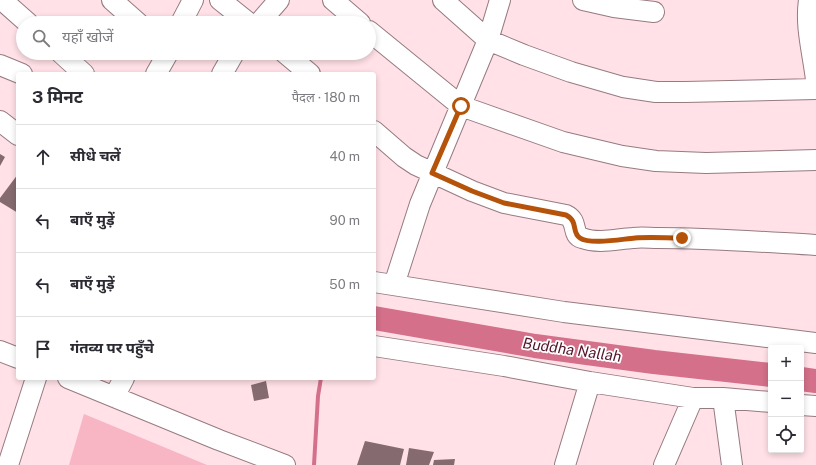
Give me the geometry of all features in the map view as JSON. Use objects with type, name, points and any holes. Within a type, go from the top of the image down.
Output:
[{"type":"street","points":[[2,0],[20,16]]},
{"type":"street","points":[[112,0],[130,16]]},
{"type":"street","points":[[185,16],[192,0]]},
{"type":"street","points":[[220,0],[240,16]]},
{"type":"street","points":[[265,16],[279,0]]},
{"type":"street","points":[[332,0],[351,16]]},
{"type":"street","points":[[443,0],[488,40],[571,72],[623,87],[649,91],[685,92],[816,89]]},
{"type":"street","points":[[394,285],[420,204],[488,40],[500,0]]},
{"type":"street","points":[[583,0],[614,7],[654,12]]},
{"type":"street","points":[[809,0],[809,32],[815,58],[816,80]]},
{"type":"street","points":[[376,37],[461,106],[563,142],[622,156],[656,160],[706,163],[816,160]]},
{"type":"street","points":[[69,60],[82,72]]},
{"type":"street","points":[[157,72],[164,60]]},
{"type":"street","points":[[223,72],[230,60]]},
{"type":"street","points":[[293,60],[308,72]]},
{"type":"street","points":[[0,65],[17,72]]},
{"type":"street","points":[[0,121],[16,133]]},
{"type":"street","points":[[376,133],[404,157],[416,165],[472,191],[504,203],[566,215],[574,222],[577,234],[580,238],[603,241],[636,238],[682,238],[816,244]]},
{"type":"street","points":[[376,282],[564,312],[816,342]]},
{"type":"street","points":[[376,346],[693,398],[724,398],[768,402]]},
{"type":"street","points":[[0,351],[16,357]]},
{"type":"street","points":[[8,465],[35,380]]},
{"type":"street","points":[[73,380],[285,465]]},
{"type":"street","points":[[114,397],[123,380]]},
{"type":"street","points":[[565,465],[590,382]]},
{"type":"street","points":[[664,465],[693,398]]},
{"type":"street","points":[[724,398],[732,465]]},
{"type":"street","points":[[804,405],[816,406]]},
{"type":"shaded area","points":[[84,414],[207,465],[69,465]]},
{"type":"building","points":[[0,154],[5,157],[0,166]]},
{"type":"building","points":[[16,177],[16,212],[0,202],[0,198]]},
{"type":"building","points":[[266,381],[269,398],[254,401],[251,385]]},
{"type":"building","points":[[365,441],[404,449],[400,465],[357,465]]},
{"type":"building","points":[[409,448],[434,452],[429,465],[406,465]]},
{"type":"building","points":[[455,459],[454,465],[433,465],[434,460]]},
{"type":"waterway","name":"Buddha Nallah","points":[[376,318],[535,346],[654,362],[768,375]]},
{"type":"waterway","name":"Buddha Nallah","points":[[804,379],[816,381]]},
{"type":"waterway","points":[[314,465],[318,396],[321,380]]},
{"type":"route","points":[[461,106],[432,173],[472,191],[504,203],[566,215],[574,222],[577,234],[580,238],[603,241],[636,238],[682,238]]}]
